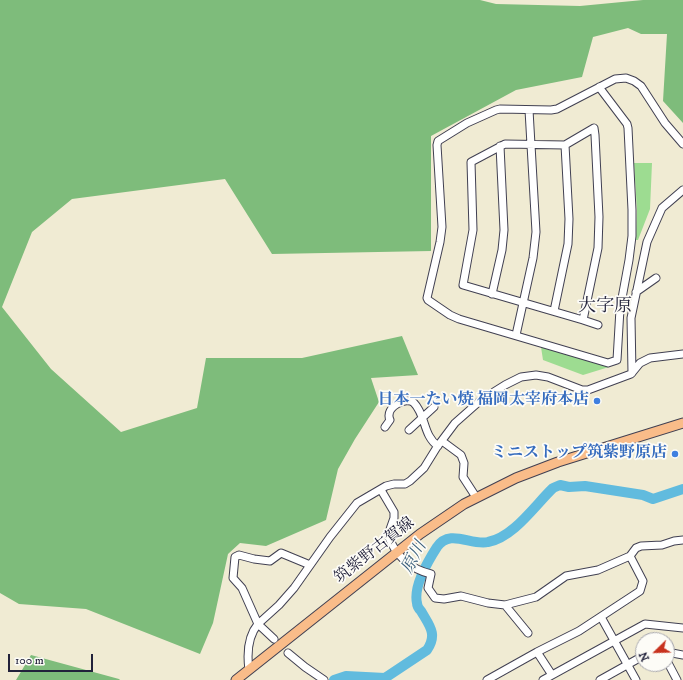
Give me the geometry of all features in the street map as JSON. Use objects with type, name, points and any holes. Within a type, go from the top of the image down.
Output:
[{"type":"main road","name":"筑紫野古賀線","points":[[236,680],[398,552],[427,530],[476,497],[516,478],[558,462],[683,423]]},
{"type":"street","points":[[599,86],[627,124],[628,128],[632,236],[620,309],[617,360],[608,363],[459,319],[450,315],[428,300],[427,298],[442,228],[438,141],[467,124],[496,110],[557,109],[599,86],[615,79],[626,78],[641,86],[665,123],[683,144]]},
{"type":"street","points":[[516,335],[533,258],[536,232],[529,110]]},
{"type":"street","points":[[583,320],[598,248],[599,217],[596,135],[594,128],[565,145],[505,144],[471,162],[473,230],[463,285],[598,325]]},
{"type":"street","points":[[554,311],[568,244],[569,219],[565,145]]},
{"type":"street","points":[[492,294],[502,250],[504,230],[500,146]]},
{"type":"street","points":[[632,373],[631,318],[647,242],[662,208],[683,190]]},
{"type":"street","points":[[636,292],[656,278]]},
{"type":"street","points":[[249,670],[248,660],[251,637],[255,628],[294,588],[310,564],[357,504],[374,492],[381,490],[386,486],[405,484],[410,481],[424,468],[440,443],[455,424],[482,400],[505,385],[521,377],[540,374],[582,390],[588,390],[632,373],[640,363],[650,358],[683,354]]},
{"type":"street","points":[[385,427],[390,420],[388,416],[389,412],[394,406],[403,402],[411,401],[423,417],[429,437],[433,442],[440,443],[460,455],[464,463],[464,476],[476,497]]},
{"type":"street","points":[[409,430],[434,407]]},
{"type":"street","points":[[381,490],[394,512],[394,518],[388,535],[406,563],[431,574],[428,588],[435,598],[444,599],[461,596],[488,603],[505,605],[536,597],[566,576],[598,570],[630,556],[636,548],[641,546],[662,546],[674,541],[683,540]]},
{"type":"street","points":[[274,639],[258,624],[242,588],[233,578],[235,557],[239,555],[270,561],[281,553],[310,564]]},
{"type":"street","points":[[487,680],[537,652],[579,631],[640,591],[643,581],[630,556]]},
{"type":"street","points":[[505,605],[528,633]]},
{"type":"street","points":[[601,617],[636,680]]},
{"type":"street","points":[[543,680],[645,624],[683,628]]},
{"type":"street","points":[[537,652],[552,675]]},
{"type":"street","points":[[288,653],[310,671],[324,680]]},
{"type":"street","points":[[600,680],[635,660]]},
{"type":"green space","points":[[0,0],[480,0],[496,4],[580,6],[643,0],[683,0],[683,123],[663,101],[667,34],[641,34],[628,28],[593,37],[582,77],[516,90],[431,136],[431,251],[272,254],[225,179],[72,199],[32,232],[2,307],[51,369],[121,432],[197,408],[206,358],[302,358],[402,336],[418,375],[371,378],[379,402],[338,469],[326,520],[266,546],[240,543],[228,554],[213,623],[200,654],[86,609],[19,604],[0,593]]},
{"type":"green space","points":[[634,163],[652,163],[650,209],[638,240],[636,240],[637,210]]},
{"type":"green space","points":[[541,347],[609,367],[583,375],[543,360]]},
{"type":"green space","points":[[31,655],[119,679],[120,680],[16,680]]},
{"type":"waterway","name":"原川","points":[[334,680],[346,676],[385,678],[427,650],[432,639],[432,634],[429,625],[417,605],[416,596],[422,574],[442,541],[454,538],[481,543],[498,539],[507,534],[524,520],[553,488],[560,485],[569,487],[585,486],[643,495],[653,499],[683,489]]},
{"type":"place","name":"日本一たい焼 福岡太宰府本店","points":[[597,401]]},
{"type":"place","name":"ミニストップ筑紫野原店","points":[[675,454]]},
{"type":"district","name":"大字原","points":[[605,307]]}]
